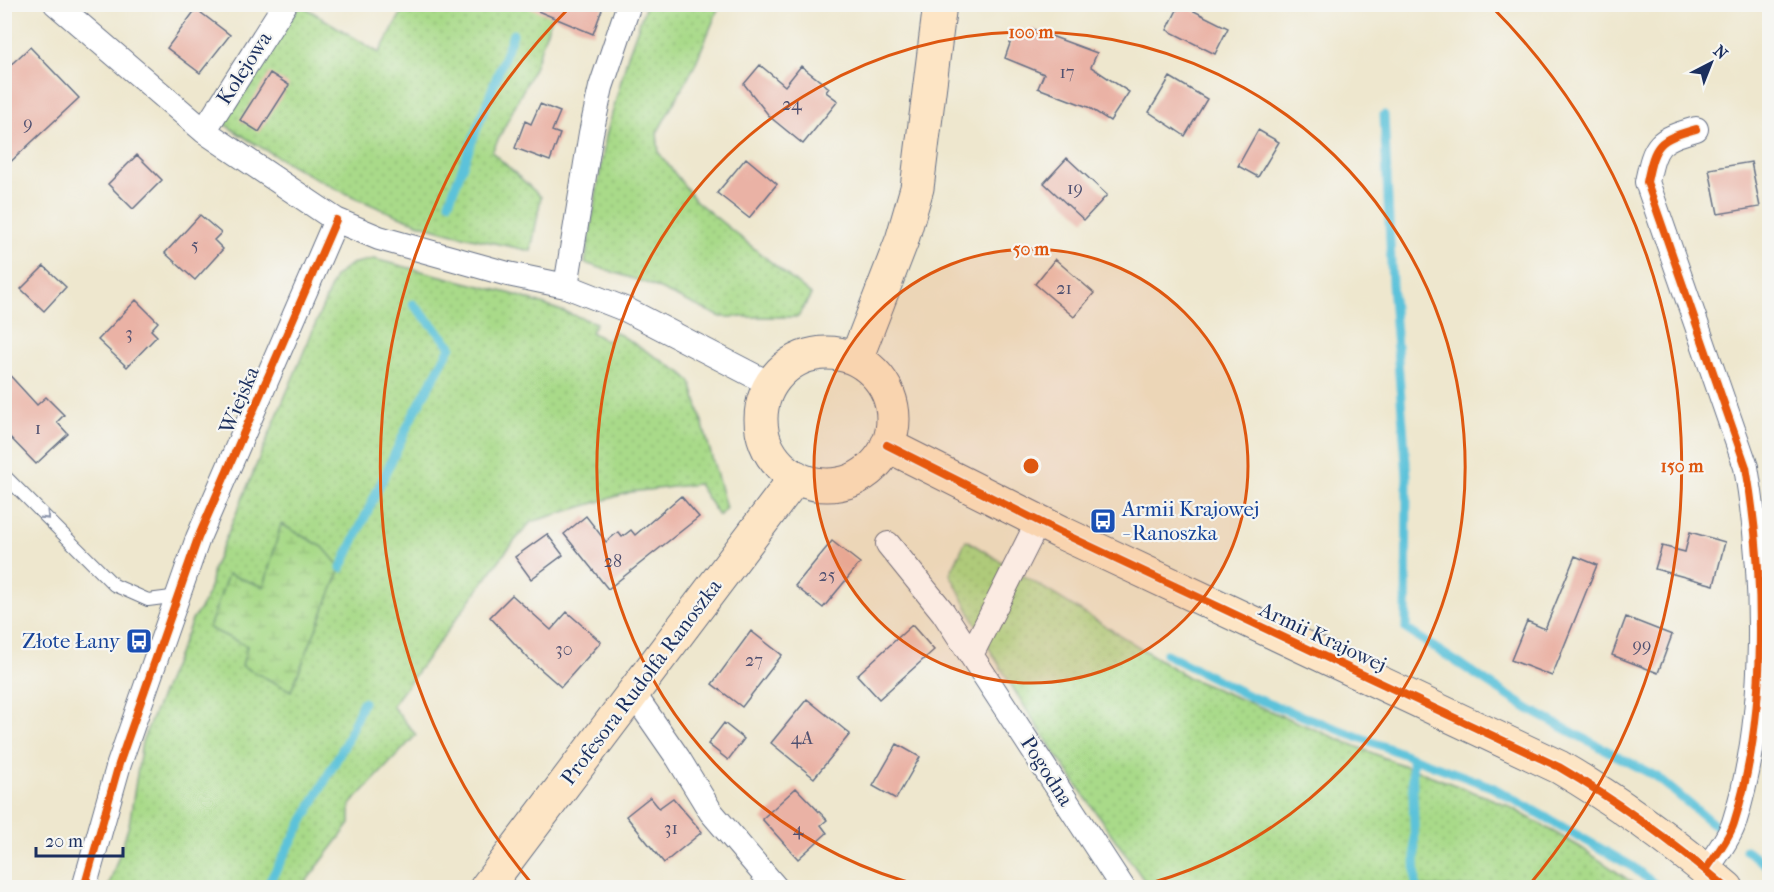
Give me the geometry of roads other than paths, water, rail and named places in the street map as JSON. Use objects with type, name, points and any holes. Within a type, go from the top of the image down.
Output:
[{"type":"street","points":[[56,4],[204,131],[336,220],[379,238],[508,274],[566,286],[627,310],[770,384]]},
{"type":"street","name":"Kolejowa","points":[[204,131],[285,4]]},
{"type":"street","points":[[566,286],[591,133],[602,87],[629,4]]},
{"type":"street","points":[[856,359],[902,240],[917,188],[940,4]]},
{"type":"street","points":[[1696,129],[1666,138],[1652,155],[1647,182],[1746,467],[1754,512],[1759,582],[1757,688],[1749,764],[1734,825],[1717,879]]},
{"type":"street","name":"Wiejska","points":[[84,888],[119,764],[198,538],[336,220]]},
{"type":"street","points":[[818,353],[837,353],[856,359],[872,371],[885,387],[892,416],[887,445],[879,459],[856,478],[826,485],[796,477],[779,464],[766,446],[761,414],[762,404],[770,384],[791,364],[818,353]]},
{"type":"street","name":"Armii Krajowej","points":[[887,445],[1038,522],[1559,767],[1601,792],[1717,879]]},
{"type":"street","name":"Profesora Rudolfa Ranoszka","points":[[486,888],[796,477]]},
{"type":"street","points":[[971,655],[1038,522]]},
{"type":"street","name":"Pogodna","points":[[888,544],[943,612],[1124,888]]},
{"type":"street","points":[[633,693],[678,758],[711,812],[776,888]]},
{"type":"lane","points":[[4,475],[114,585],[148,600],[179,596]]},
{"type":"waterway","points":[[449,202],[513,34]]},
{"type":"waterway","points":[[1384,115],[1392,284],[1407,476],[1406,629],[1530,710],[1657,777],[1718,828]]},
{"type":"waterway","points":[[341,568],[411,419],[451,346],[413,304]]},
{"type":"waterway","points":[[1166,654],[1249,696],[1492,787],[1633,867],[1659,888]]},
{"type":"waterway","points":[[266,888],[344,746],[363,702]]},
{"type":"waterway","points":[[1412,759],[1416,888]]},
{"type":"waterway","points":[[1746,850],[1770,868]]},
{"type":"place","name":"Armii Krajowej - Ranoszka","points":[[1103,521]]},
{"type":"place","name":"Złote Łany","points":[[139,641]]}]
